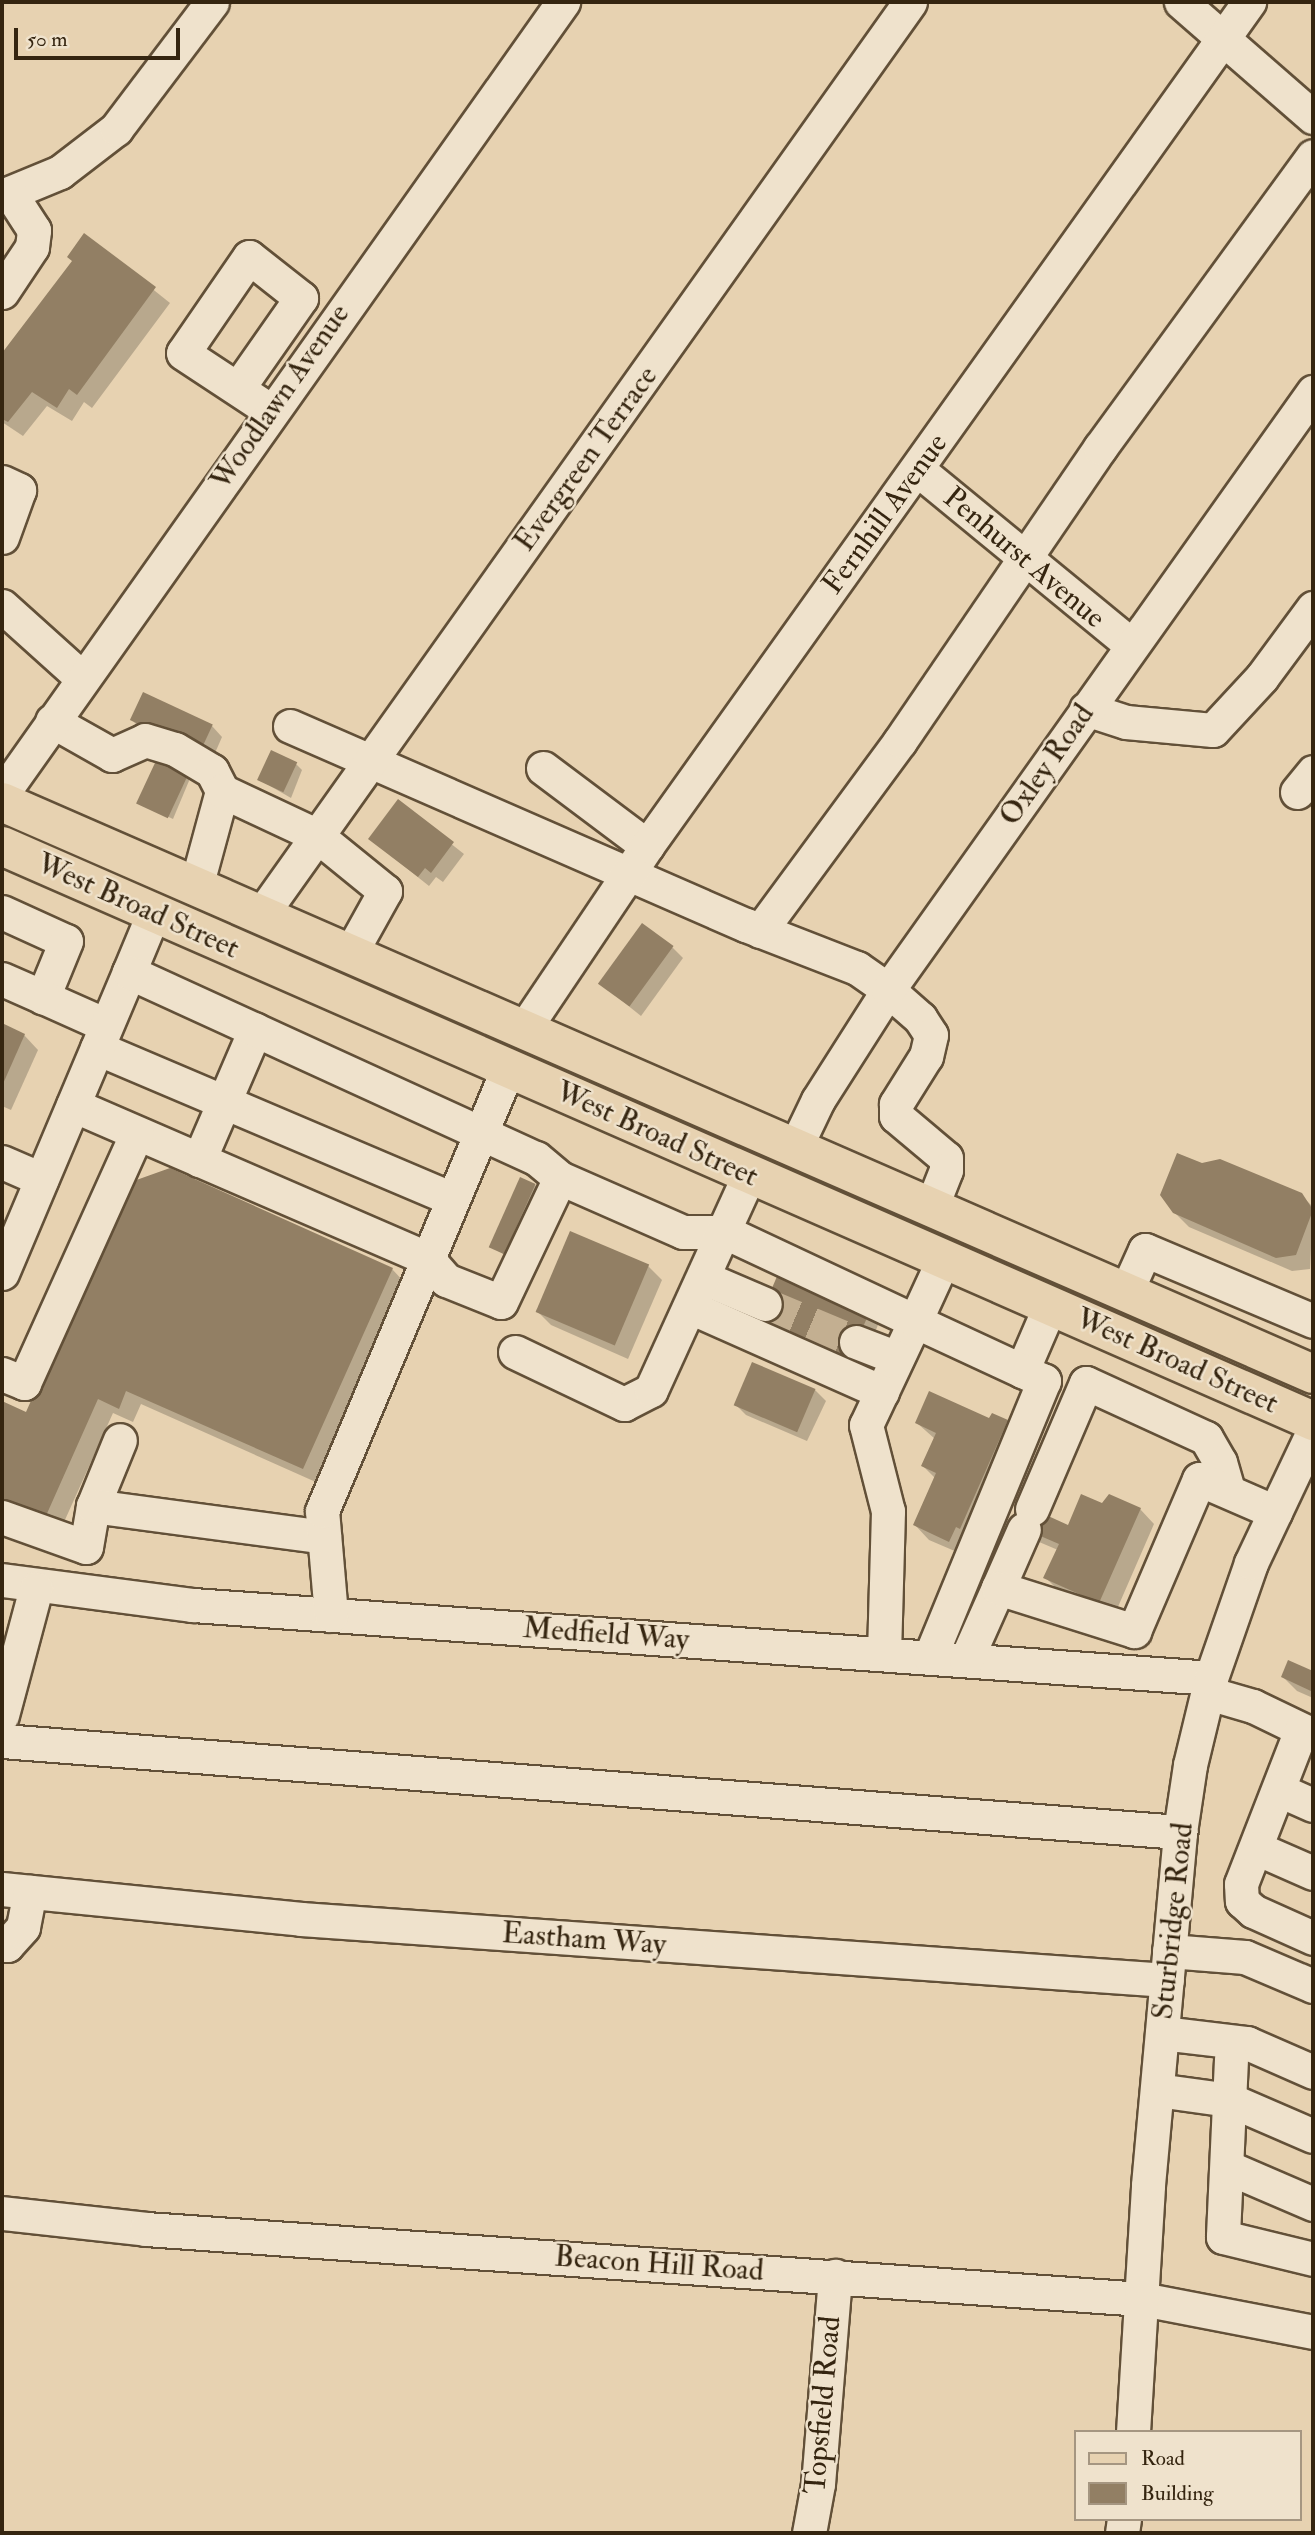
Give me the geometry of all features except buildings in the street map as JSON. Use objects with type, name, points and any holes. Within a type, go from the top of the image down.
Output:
[{"type":"main road","name":"West Broad Street","points":[[2,802],[1313,1374]]},
{"type":"main road","name":"West Broad Street","points":[[2,846],[1313,1421]]},
{"type":"main road","points":[[209,937],[251,935],[461,1025],[493,1034],[524,1029]]},
{"type":"main road","points":[[749,1175],[763,1167],[779,1168],[862,1202],[926,1221],[1024,1264],[1077,1270]]},
{"type":"street","points":[[2,292],[32,247],[34,230],[10,207],[116,129],[212,2]]},
{"type":"street","name":"Woodlawn Avenue","points":[[2,794],[563,2]]},
{"type":"street","name":"Evergreen Terrace","points":[[261,915],[910,2]]},
{"type":"street","points":[[1181,2],[1313,117]]},
{"type":"street","name":"Fernhill Avenue","points":[[524,1029],[638,859],[1249,2]]},
{"type":"street","points":[[760,931],[1025,560],[1100,448],[1313,156]]},
{"type":"street","points":[[238,388],[271,411]]},
{"type":"street","name":"Oxley Road","points":[[795,1148],[818,1100],[888,990],[1313,392]]},
{"type":"street","name":"Penhurst Avenue","points":[[917,469],[1131,645]]},
{"type":"street","points":[[2,482],[19,490],[2,537]]},
{"type":"street","points":[[2,606],[82,678]]},
{"type":"street","points":[[1086,709],[1126,722],[1213,730],[1262,677],[1313,608]]},
{"type":"street","points":[[52,721],[112,755],[145,740],[175,749],[201,761],[222,791],[316,835],[385,891],[350,954]]},
{"type":"street","points":[[290,726],[370,761],[638,859],[760,931],[857,968],[888,990],[920,1018],[931,1035],[926,1056],[897,1104],[896,1116],[946,1158],[946,1170],[931,1208]]},
{"type":"street","points":[[542,768],[638,859]]},
{"type":"street","points":[[196,887],[222,791]]},
{"type":"street","points":[[2,912],[66,941],[43,997]]},
{"type":"street","points":[[2,1273],[154,912]]},
{"type":"street","points":[[129,972],[536,1158],[560,1178],[683,1232],[725,1233],[1044,1381],[930,1657]]},
{"type":"street","points":[[2,979],[43,997],[102,1037],[224,1102],[452,1199]]},
{"type":"street","points":[[199,1160],[255,1030]]},
{"type":"street","points":[[331,1615],[322,1511],[508,1069]]},
{"type":"street","points":[[73,1105],[427,1258],[446,1280],[501,1302],[560,1178]]},
{"type":"street","points":[[2,1374],[24,1383],[137,1133]]},
{"type":"street","points":[[2,1162],[41,1179]]},
{"type":"street","points":[[515,1352],[624,1404],[651,1390],[725,1233],[749,1175]]},
{"type":"street","points":[[1126,1292],[1145,1250],[1313,1321]]},
{"type":"street","points":[[884,1654],[888,1511],[866,1425],[943,1260]]},
{"type":"street","points":[[697,1293],[765,1304]]},
{"type":"street","points":[[697,1293],[882,1392]]},
{"type":"street","points":[[1022,1371],[1050,1306]]},
{"type":"street","points":[[856,1342],[897,1358]]},
{"type":"street","points":[[966,1660],[1086,1383],[1206,1438],[1220,1462],[1227,1490]]},
{"type":"street","name":"Sturbridge Road","points":[[1133,2430],[1157,2090],[1180,1832],[1210,1686],[1251,1563],[1313,1432]]},
{"type":"street","points":[[82,1593],[93,1506],[120,1440]]},
{"type":"street","points":[[998,1588],[1134,1631],[1199,1479],[1275,1512]]},
{"type":"street","points":[[93,1506],[324,1537]]},
{"type":"street","points":[[2,1517],[86,1547]]},
{"type":"street","name":"Medfield Way","points":[[2,1580],[36,1588],[82,1593],[331,1615],[1113,1671],[1210,1686],[1307,1732]]},
{"type":"street","points":[[2,1715],[36,1588]]},
{"type":"street","points":[[1110,1623],[1113,1671]]},
{"type":"street","points":[[1307,1732],[1279,1790],[1241,1884],[1242,1901],[1253,1911],[1313,1938]]},
{"type":"street","points":[[2,1741],[1180,1832]]},
{"type":"street","points":[[1279,1790],[1313,1805]]},
{"type":"street","points":[[1256,1848],[1313,1873]]},
{"type":"street","points":[[2,1945],[7,1945],[23,1927],[16,1891]]},
{"type":"street","name":"Eastham Way","points":[[16,1891],[301,1919],[1168,1965],[1245,1957],[1313,1986]]},
{"type":"street","points":[[1162,2033],[1247,2043],[1313,2072]]},
{"type":"street","points":[[1231,2059],[1223,2238],[1313,2259]]},
{"type":"street","points":[[1157,2090],[1230,2100],[1313,2136]]},
{"type":"street","points":[[1227,2167],[1313,2204]]},
{"type":"street","name":"Beacon Hill Road","points":[[2,2213],[160,2230],[1142,2299],[1313,2332]]},
{"type":"street","name":"Topsfield Road","points":[[809,2533],[818,2484],[835,2276]]},
{"type":"tunnel","points":[[765,1304],[856,1342]]}]
